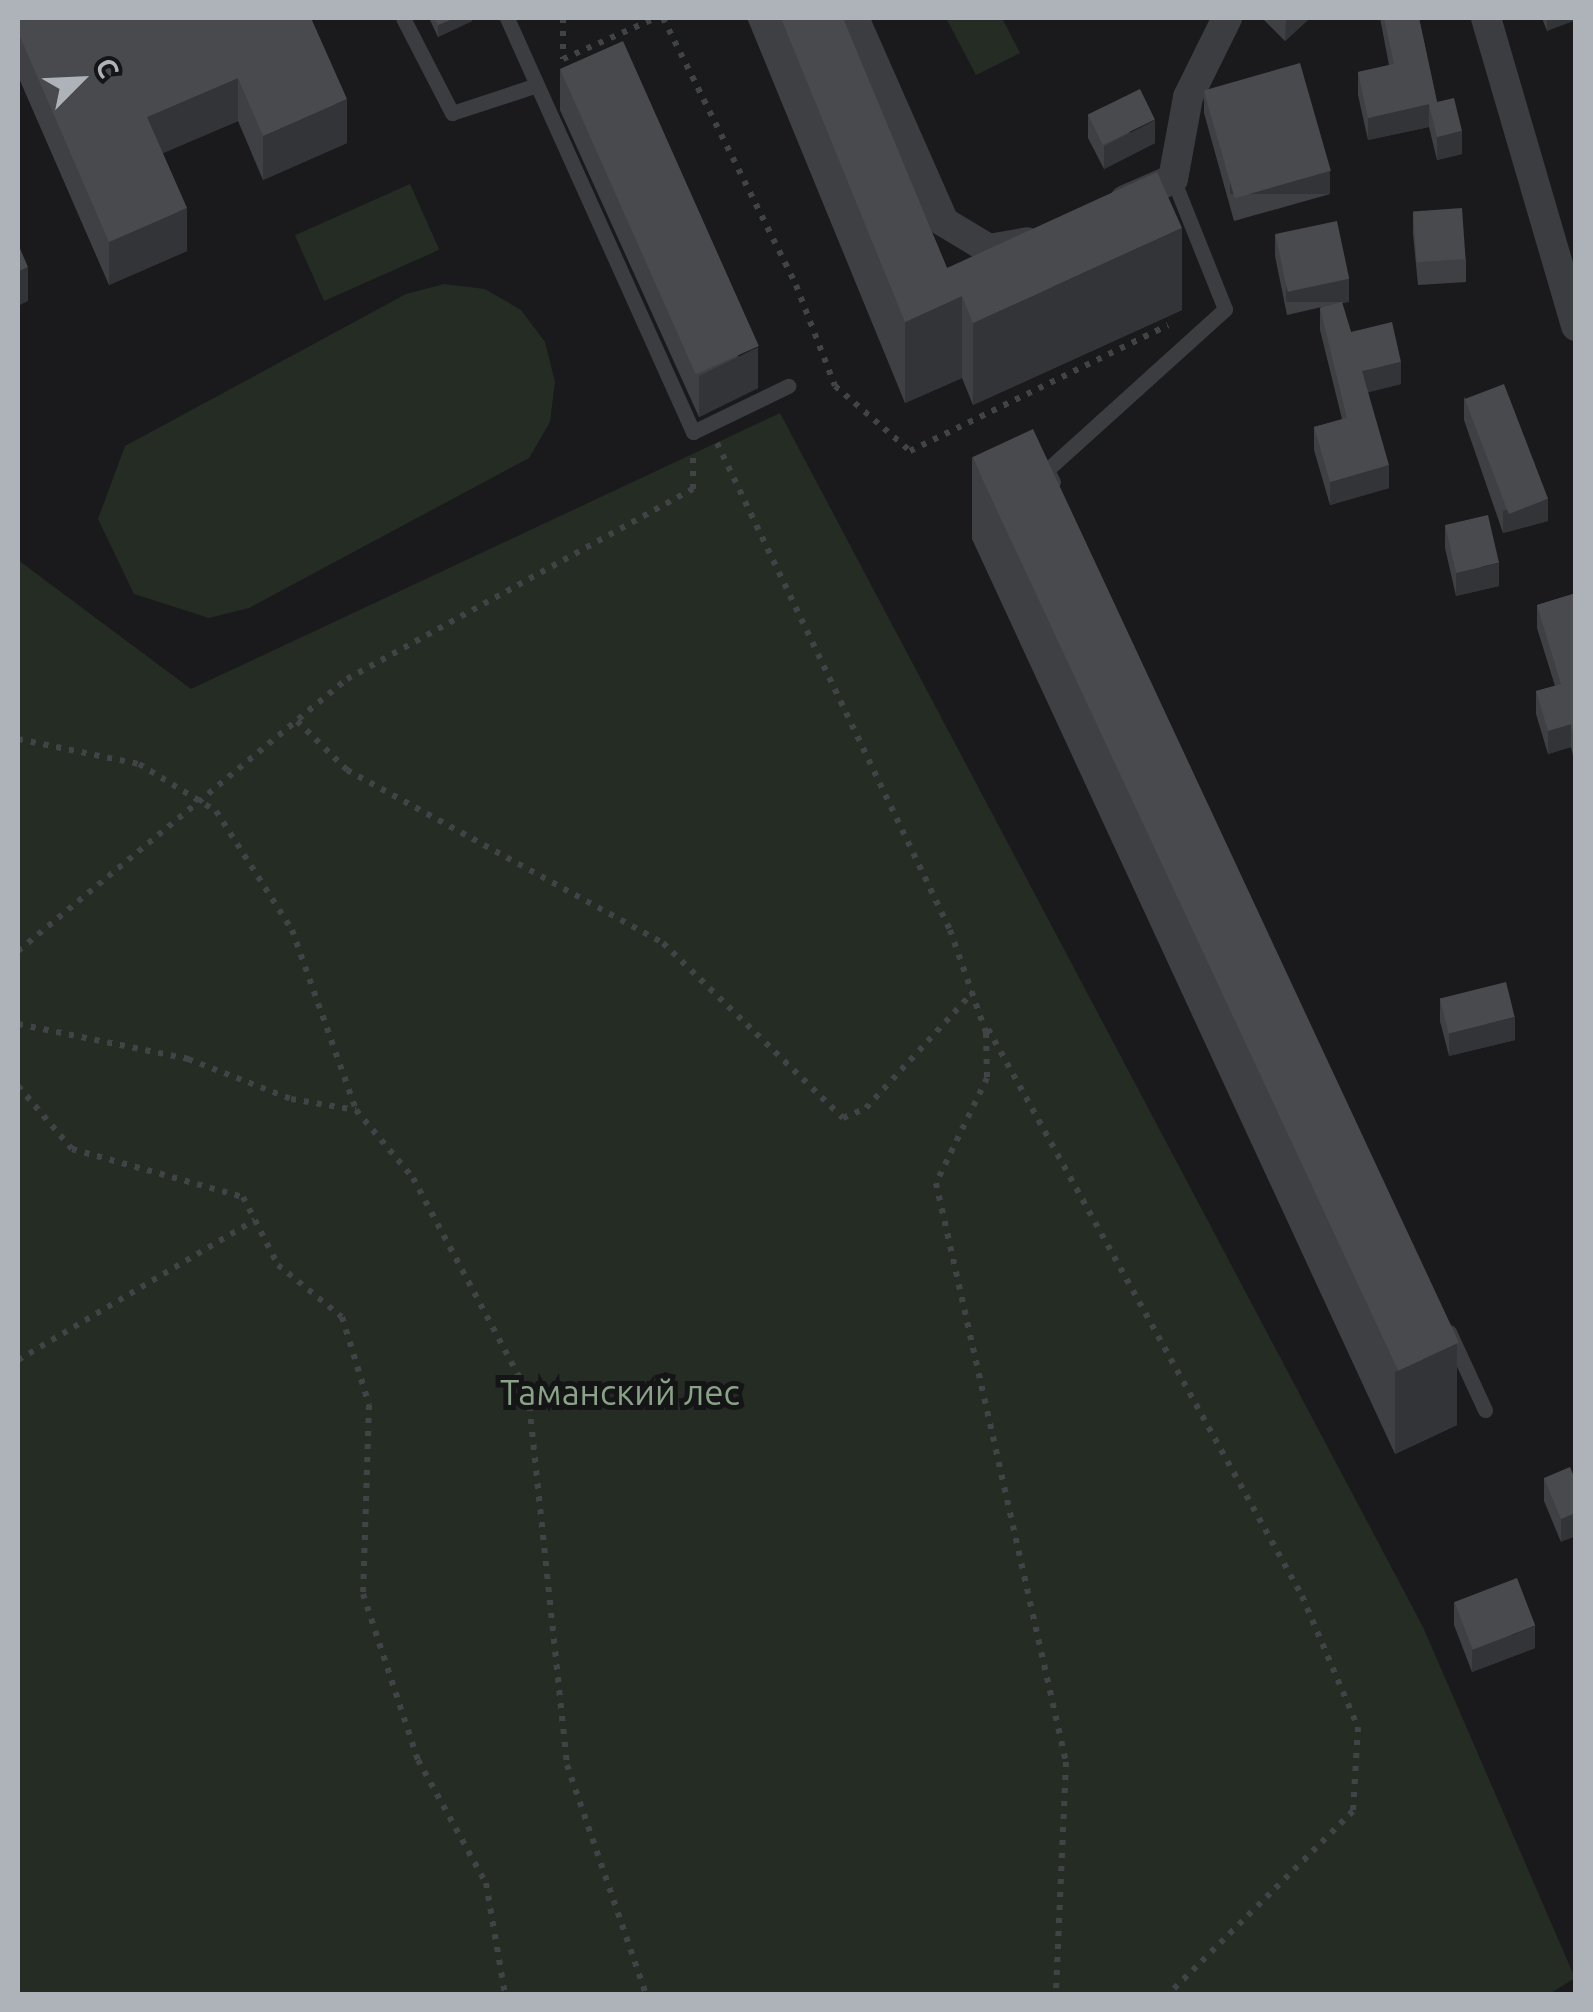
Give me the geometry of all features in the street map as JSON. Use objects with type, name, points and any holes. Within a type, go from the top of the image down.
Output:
[{"type":"street","points":[[854,18],[944,222],[989,250],[1053,230]]},
{"type":"street","points":[[1087,216],[1173,179],[1188,97],[1227,18]]},
{"type":"street","points":[[1486,18],[1576,326]]},
{"type":"lane","points":[[403,18],[452,113],[537,85]]},
{"type":"lane","points":[[507,18],[699,428],[788,386]]},
{"type":"lane","points":[[1064,506],[1047,470],[1225,309],[1173,179]]},
{"type":"lane","points":[[1443,1320],[1486,1410]]},
{"type":"path","points":[[563,18],[563,58],[659,18],[796,284],[835,386],[910,451],[1221,299]]},
{"type":"path","points":[[18,951],[347,680],[692,489],[699,428]]},
{"type":"path","points":[[699,428],[974,991],[982,1019],[988,1078],[936,1183],[1066,1762],[1056,1994]]},
{"type":"path","points":[[297,721],[346,770],[664,943],[843,1118],[866,1108],[974,991]]},
{"type":"path","points":[[18,740],[138,764],[202,799],[292,930],[356,1110],[414,1178],[528,1393],[567,1765],[646,1994]]},
{"type":"path","points":[[982,1019],[1059,1144],[1302,1596],[1358,1727],[1353,1811],[1169,1994]]},
{"type":"path","points":[[18,1024],[188,1060],[291,1099],[356,1110]]},
{"type":"path","points":[[18,1086],[72,1149],[243,1197],[278,1265],[342,1317],[369,1405],[363,1594],[418,1760],[486,1883],[504,1994]]},
{"type":"path","points":[[18,1360],[255,1220]]},
{"type":"green space","points":[[946,18],[1002,18],[1020,53],[976,75]]},
{"type":"green space","points":[[410,184],[439,250],[324,301],[295,235]]},
{"type":"green space","points":[[444,284],[485,289],[521,310],[545,342],[555,382],[550,422],[529,458],[249,608],[209,618],[134,594],[98,519],[125,446],[406,294]]},
{"type":"green space","name":"Таманский лес","points":[[780,413],[1423,1627],[1575,1978],[1549,1994],[18,1994],[18,560],[191,689]]},
{"type":"building","points":[[18,18],[311,18],[347,99],[263,136],[238,78],[147,117],[187,208],[109,242],[18,32]]},
{"type":"building","points":[[434,18],[455,18],[438,25]]},
{"type":"building","points":[[781,18],[843,18],[947,268],[1157,172],[1182,228],[973,323],[962,296],[905,322]]},
{"type":"building","points":[[1384,18],[1419,18],[1437,102],[1454,98],[1462,131],[1437,137],[1429,104],[1368,118],[1358,72],[1394,64]]},
{"type":"building","points":[[623,41],[759,346],[696,374],[560,69]]},
{"type":"building","points":[[1300,63],[1331,171],[1235,198],[1204,91]]},
{"type":"building","points":[[1140,89],[1155,120],[1103,145],[1088,114]]},
{"type":"building","points":[[1462,208],[1466,259],[1417,262],[1413,211]]},
{"type":"building","points":[[1337,221],[1349,279],[1288,292],[1275,234]]},
{"type":"building","points":[[18,244],[28,267],[18,272]]},
{"type":"building","points":[[1342,302],[1351,332],[1392,322],[1401,362],[1362,371],[1389,465],[1330,482],[1314,427],[1347,418],[1320,308]]},
{"type":"building","points":[[1504,384],[1548,499],[1509,514],[1465,399]]},
{"type":"building","points":[[1033,429],[1459,1343],[1398,1371],[972,457]]},
{"type":"building","points":[[1488,515],[1499,563],[1456,573],[1445,525]]},
{"type":"building","points":[[1576,593],[1576,747],[1571,724],[1548,731],[1536,691],[1561,684],[1537,605]]},
{"type":"building","points":[[1506,982],[1515,1017],[1449,1033],[1440,998]]},
{"type":"building","points":[[1570,1467],[1576,1481],[1576,1513],[1561,1519],[1544,1478]]},
{"type":"building","points":[[1517,1578],[1535,1626],[1473,1650],[1454,1602]]}]
